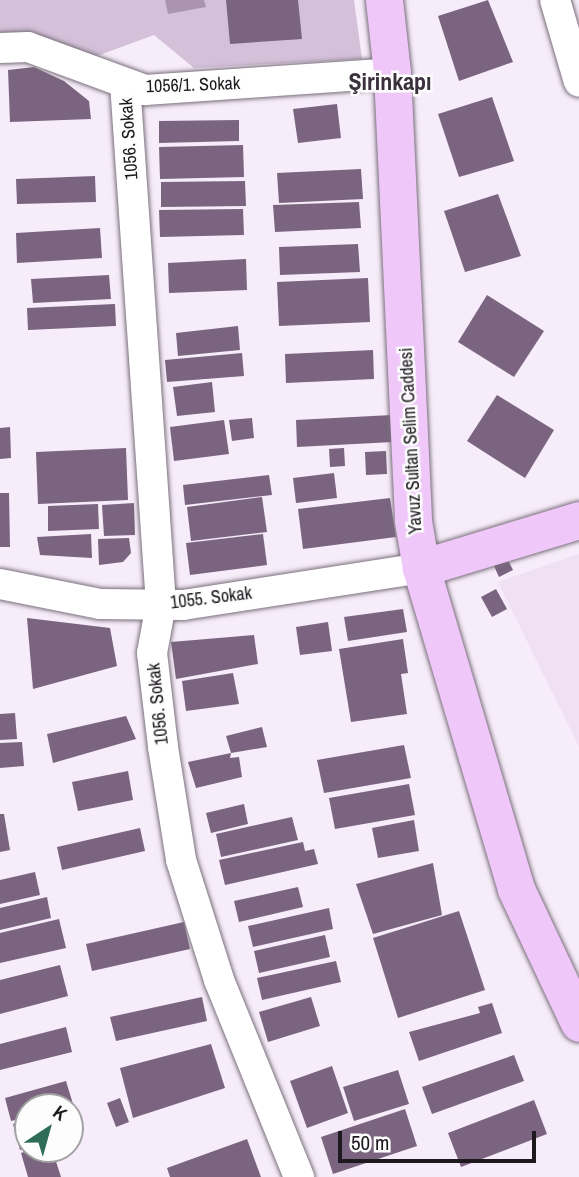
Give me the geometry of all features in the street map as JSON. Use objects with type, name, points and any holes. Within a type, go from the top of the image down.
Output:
[{"type":"main road","name":"Yavuz Sultan Selim Caddesi","points":[[384,0],[392,73],[413,521],[421,568],[516,888],[579,1023]]},
{"type":"main road","points":[[421,568],[579,520]]},
{"type":"street","points":[[555,0],[579,82]]},
{"type":"street","name":"1056/1. Sokak","points":[[0,48],[28,47],[145,90],[392,73]]},
{"type":"street","name":"1056. Sokak","points":[[125,83],[161,604],[152,653],[181,860],[219,980],[299,1177]]},
{"type":"street","name":"1055. Sokak","points":[[0,584],[100,604],[161,604],[421,568]]},
{"type":"shaded area","points":[[0,0],[354,0],[362,59],[194,68],[154,35],[86,60],[0,34]]},
{"type":"shaded area","points":[[165,0],[204,0],[206,7],[168,14]]},
{"type":"shaded area","points":[[579,554],[579,747],[498,582]]},
{"type":"building","points":[[226,0],[298,0],[302,39],[230,44]]},
{"type":"building","points":[[488,0],[513,62],[459,81],[438,16]]},
{"type":"building","points":[[34,67],[64,81],[89,101],[91,119],[10,122],[8,70]]},
{"type":"building","points":[[492,97],[514,161],[459,177],[438,114]]},
{"type":"building","points":[[337,104],[341,138],[298,143],[293,109]]},
{"type":"building","points":[[239,120],[239,141],[159,143],[159,121]]},
{"type":"building","points":[[243,145],[244,177],[160,179],[159,147]]},
{"type":"building","points":[[361,169],[363,199],[279,203],[277,173]]},
{"type":"building","points":[[95,176],[96,202],[17,204],[16,179]]},
{"type":"building","points":[[245,181],[246,206],[161,207],[161,182]]},
{"type":"building","points":[[498,194],[521,256],[465,272],[444,211]]},
{"type":"building","points":[[359,202],[361,228],[275,232],[273,205]]},
{"type":"building","points":[[243,209],[244,235],[160,237],[159,210]]},
{"type":"building","points":[[100,228],[102,258],[17,263],[16,233]]},
{"type":"building","points":[[358,244],[360,272],[280,275],[279,247]]},
{"type":"building","points":[[246,259],[247,290],[169,293],[168,263]]},
{"type":"building","points":[[109,275],[111,299],[33,303],[31,279]]},
{"type":"building","points":[[368,278],[370,322],[279,326],[277,282]]},
{"type":"building","points":[[487,295],[544,331],[514,377],[458,342]]},
{"type":"building","points":[[115,304],[116,326],[28,330],[27,308]]},
{"type":"building","points":[[238,326],[240,350],[178,356],[176,333]]},
{"type":"building","points":[[373,350],[374,379],[286,383],[285,354]]},
{"type":"building","points":[[242,353],[244,376],[167,382],[165,360]]},
{"type":"building","points":[[212,382],[215,412],[177,416],[173,387]]},
{"type":"building","points":[[497,395],[554,430],[525,478],[467,441]]},
{"type":"building","points":[[392,415],[393,442],[297,447],[296,420]]},
{"type":"building","points":[[252,418],[254,438],[232,441],[229,420]]},
{"type":"building","points":[[224,420],[229,454],[174,461],[170,427]]},
{"type":"building","points":[[10,427],[11,458],[0,459],[0,428]]},
{"type":"building","points":[[126,448],[128,500],[38,504],[36,452]]},
{"type":"building","points":[[344,448],[345,466],[330,467],[329,449]]},
{"type":"building","points":[[386,451],[387,474],[366,475],[365,452]]},
{"type":"building","points":[[334,473],[337,498],[296,503],[293,478]]},
{"type":"building","points":[[269,475],[272,495],[185,505],[183,485]]},
{"type":"building","points":[[0,493],[9,493],[10,547],[0,547]]},
{"type":"building","points":[[262,497],[267,532],[191,541],[187,507]]},
{"type":"building","points":[[390,498],[396,537],[303,549],[298,509]]},
{"type":"building","points":[[134,503],[135,535],[104,536],[102,505]]},
{"type":"building","points":[[98,504],[99,529],[48,531],[48,506]]},
{"type":"building","points":[[91,534],[92,558],[40,555],[37,537]]},
{"type":"building","points":[[263,534],[267,565],[190,575],[186,543]]},
{"type":"building","points":[[129,538],[131,553],[123,562],[99,565],[98,539]]},
{"type":"building","points":[[508,560],[513,570],[499,577],[494,566]]},
{"type":"building","points":[[496,589],[507,609],[492,617],[481,597]]},
{"type":"building","points":[[403,609],[407,632],[348,641],[344,617]]},
{"type":"building","points":[[27,618],[110,628],[117,666],[33,689]]},
{"type":"building","points":[[328,622],[332,651],[300,655],[296,627]]},
{"type":"building","points":[[254,635],[258,664],[176,679],[171,642]]},
{"type":"building","points":[[403,639],[408,673],[401,674],[407,714],[351,722],[339,649]]},
{"type":"building","points":[[233,673],[239,704],[186,711],[182,681]]},
{"type":"building","points":[[15,713],[17,739],[0,740],[0,714]]},
{"type":"building","points":[[126,716],[136,739],[53,763],[47,734]]},
{"type":"building","points":[[262,727],[267,747],[231,753],[226,736]]},
{"type":"building","points":[[22,742],[24,766],[0,768],[0,743]]},
{"type":"building","points":[[404,745],[411,778],[324,793],[317,760]]},
{"type":"building","points":[[231,753],[230,758],[239,757],[242,777],[196,788],[188,762]]},
{"type":"building","points":[[128,771],[133,800],[78,811],[72,782]]},
{"type":"building","points":[[409,784],[415,815],[335,829],[329,798]]},
{"type":"building","points":[[244,804],[248,824],[211,833],[206,813]]},
{"type":"building","points":[[0,814],[4,814],[10,850],[0,852]]},
{"type":"building","points":[[292,817],[298,840],[221,857],[216,834]]},
{"type":"building","points":[[414,820],[419,851],[378,858],[372,828]]},
{"type":"building","points":[[140,828],[145,851],[62,870],[57,847]]},
{"type":"building","points":[[303,842],[305,851],[314,849],[318,864],[225,885],[219,860]]},
{"type":"building","points":[[433,863],[442,915],[373,934],[356,884]]},
{"type":"building","points":[[35,872],[40,895],[0,904],[0,880]]},
{"type":"building","points":[[298,887],[303,907],[239,922],[234,901]]},
{"type":"building","points":[[47,897],[51,918],[0,930],[0,908]]},
{"type":"building","points":[[329,908],[333,929],[253,947],[248,926]]},
{"type":"building","points":[[459,911],[485,990],[398,1018],[373,938]]},
{"type":"building","points":[[59,919],[66,948],[0,963],[0,933]]},
{"type":"building","points":[[184,922],[190,949],[92,971],[86,944]]},
{"type":"building","points":[[325,935],[330,957],[259,973],[254,951]]},
{"type":"building","points":[[336,961],[341,982],[262,1000],[257,978]]},
{"type":"building","points":[[60,965],[68,996],[0,1014],[0,980]]},
{"type":"building","points":[[202,997],[207,1021],[116,1041],[110,1017]]},
{"type":"building","points":[[311,997],[320,1026],[268,1042],[259,1012]]},
{"type":"building","points":[[492,1003],[502,1033],[419,1061],[409,1032],[480,1013],[478,1007]]},
{"type":"building","points":[[66,1027],[72,1052],[0,1070],[0,1044]]},
{"type":"building","points":[[211,1044],[225,1088],[133,1118],[120,1068]]},
{"type":"building","points":[[514,1055],[524,1081],[432,1114],[422,1087]]},
{"type":"building","points":[[332,1066],[348,1113],[307,1128],[290,1081]]},
{"type":"building","points":[[398,1070],[409,1104],[354,1121],[343,1087]]},
{"type":"building","points":[[66,1081],[70,1093],[23,1093]]},
{"type":"building","points":[[14,1095],[14,1120],[11,1121],[5,1098]]},
{"type":"building","points":[[120,1098],[129,1122],[116,1127],[107,1103]]},
{"type":"building","points":[[534,1100],[547,1134],[461,1167],[448,1133]]},
{"type":"building","points":[[405,1109],[417,1146],[333,1174],[321,1137]]},
{"type":"building","points":[[247,1139],[261,1177],[170,1177],[167,1168]]},
{"type":"building","points":[[24,1163],[56,1163],[61,1177],[28,1177]]},
{"type":"district","name":"Şirinkapı","points":[[390,82]]}]
